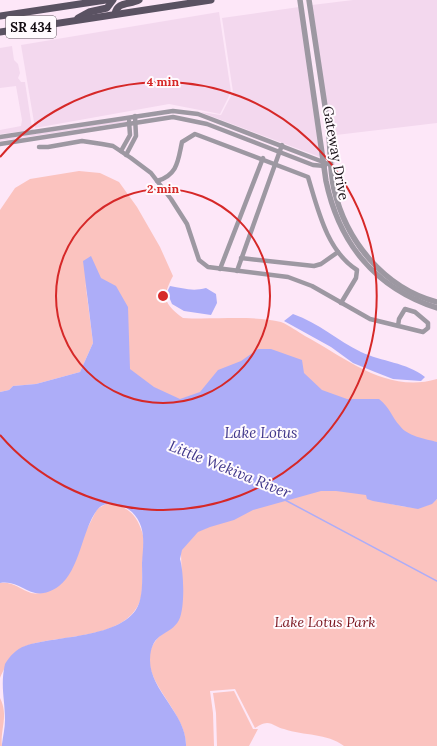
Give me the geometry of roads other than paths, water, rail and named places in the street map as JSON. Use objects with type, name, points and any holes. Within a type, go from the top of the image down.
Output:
[{"type":"main road","name":"SR 434","points":[[0,16],[106,0]]},
{"type":"main road","points":[[73,21],[89,12],[107,8],[113,0]]},
{"type":"main road","points":[[115,14],[116,10],[120,6],[139,0]]},
{"type":"main road","name":"SR 434","points":[[0,32],[211,0]]},
{"type":"street","name":"Gateway Drive","points":[[300,0],[330,200],[338,222],[357,253],[369,268],[394,289],[412,299],[437,308]]},
{"type":"street","name":"Gateway Drive","points":[[309,0],[331,149],[331,165],[334,188],[344,220],[361,248],[375,264],[403,288],[424,298],[437,302]]},
{"type":"street","points":[[313,85],[321,84]]},
{"type":"street","points":[[0,137],[173,111],[198,114],[282,146],[324,164]]},
{"type":"street","points":[[126,155],[136,136],[135,116]]},
{"type":"street","points":[[121,151],[130,135],[128,117]]},
{"type":"street","points":[[0,144],[173,117],[198,120],[313,165],[331,165]]},
{"type":"street","points":[[157,181],[174,172],[178,163],[182,142],[195,134],[263,158],[308,177],[324,227],[338,252],[346,262],[357,270],[356,278],[341,303]]},
{"type":"street","points":[[130,135],[136,136]]},
{"type":"street","points":[[39,147],[82,142],[113,146],[151,173],[187,224],[199,260],[208,267],[295,279],[312,286],[370,319],[398,326],[423,332],[428,328],[428,323],[415,312],[405,309],[399,319],[398,326]]},
{"type":"street","points":[[237,271],[282,146]]},
{"type":"street","points":[[220,268],[263,158]]},
{"type":"street","points":[[241,258],[314,266],[321,264],[338,252]]},
{"type":"water","name":"Lake Lotus","points":[[91,256],[101,278],[116,286],[128,307],[130,369],[154,387],[180,399],[200,392],[218,370],[241,361],[258,349],[271,349],[302,360],[304,373],[322,390],[347,399],[379,399],[407,432],[417,437],[437,442],[437,499],[432,504],[418,509],[373,501],[367,499],[366,495],[336,491],[321,491],[253,510],[234,520],[198,532],[182,550],[180,559],[183,590],[181,615],[175,625],[154,643],[151,650],[150,660],[156,682],[181,723],[185,734],[186,746],[2,746],[5,726],[3,686],[4,672],[5,664],[11,656],[19,649],[38,642],[90,634],[108,629],[122,622],[134,613],[141,595],[142,530],[137,518],[132,512],[124,507],[114,504],[105,505],[97,510],[92,518],[72,570],[59,586],[49,591],[34,593],[15,585],[0,583],[0,392],[9,390],[13,386],[36,384],[80,372],[93,343],[83,261]]},
{"type":"water","points":[[170,286],[192,290],[206,288],[216,294],[217,303],[211,315],[184,311],[172,304],[167,292]]},
{"type":"water","points":[[293,314],[320,327],[361,352],[410,368],[425,377],[421,381],[393,379],[353,363],[331,347],[284,321]]},
{"type":"waterway","name":"Little Wekiva River","points":[[285,500],[437,581]]},
{"type":"park label","name":"Lake Lotus Park","points":[[325,622]]}]
